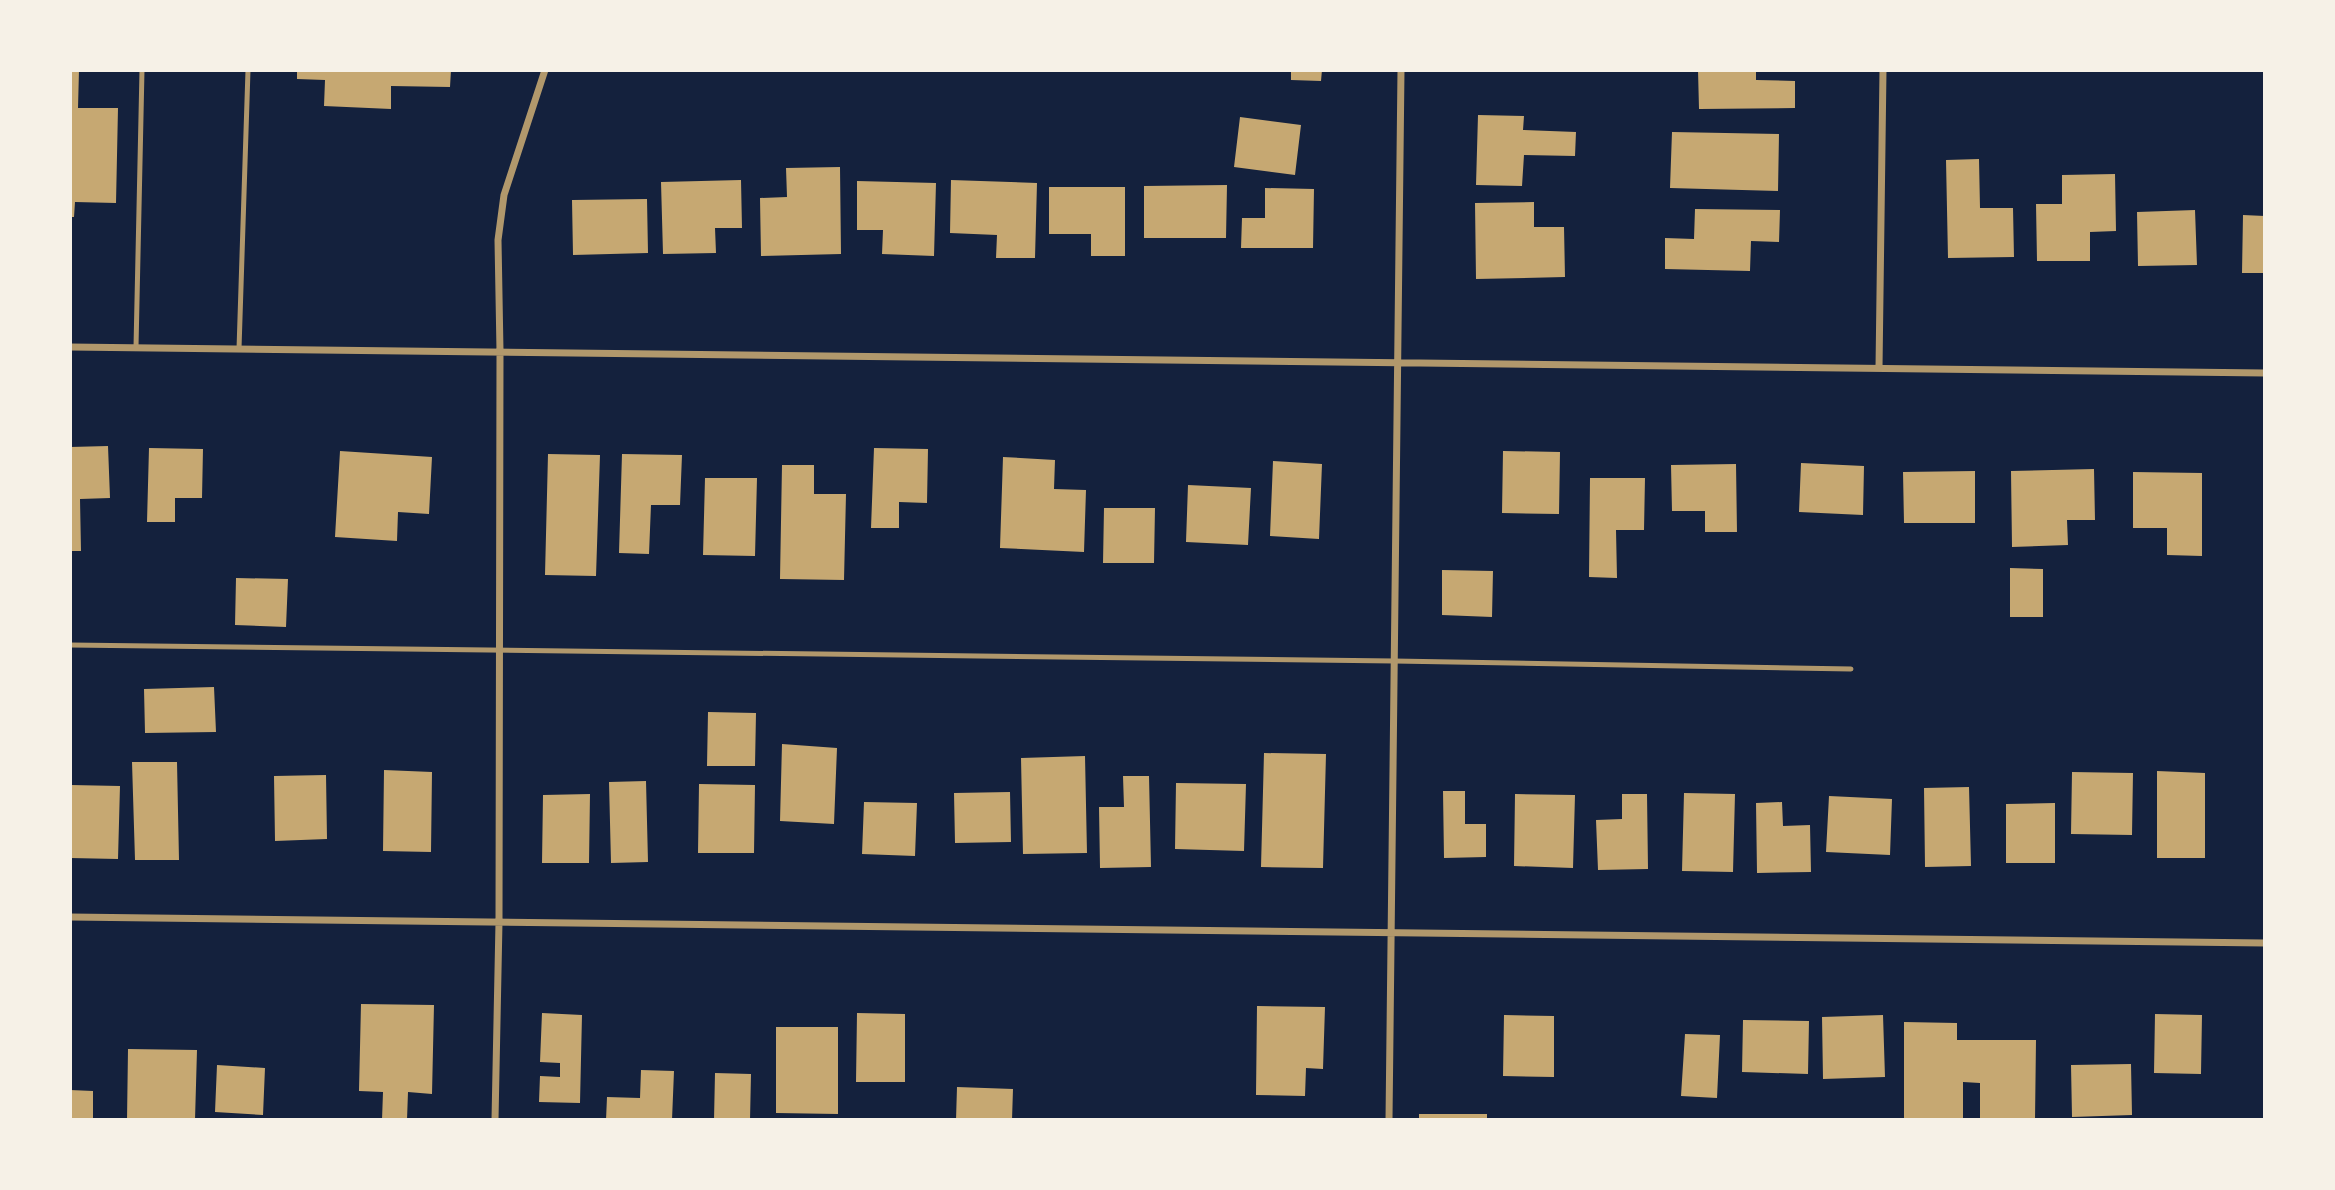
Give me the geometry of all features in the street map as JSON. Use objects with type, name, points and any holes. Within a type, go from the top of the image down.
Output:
[{"type":"street","points":[[495,1120],[499,922],[498,240],[504,195],[545,70]]},
{"type":"street","points":[[1389,1120],[1401,70]]},
{"type":"street","points":[[1879,368],[1883,70]]},
{"type":"street","points":[[70,346],[2265,373]]},
{"type":"street","points":[[70,917],[2265,943]]},
{"type":"lane","points":[[136,347],[142,70]]},
{"type":"lane","points":[[239,349],[248,70]]},
{"type":"lane","points":[[70,645],[1852,669]]},
{"type":"building","points":[[70,70],[79,70],[78,108],[118,108],[116,203],[75,202],[74,217],[70,217]]},
{"type":"building","points":[[297,70],[451,70],[450,87],[391,86],[391,109],[324,106],[325,80],[297,79]]},
{"type":"building","points":[[1291,70],[1322,70],[1321,81],[1291,80]]},
{"type":"building","points":[[1698,70],[1756,70],[1756,80],[1795,81],[1795,108],[1699,109]]},
{"type":"building","points":[[1478,115],[1524,116],[1523,130],[1576,132],[1575,156],[1524,155],[1522,186],[1476,185]]},
{"type":"building","points":[[1240,117],[1301,125],[1295,175],[1234,167]]},
{"type":"building","points":[[1672,132],[1779,134],[1778,191],[1670,188]]},
{"type":"building","points":[[1979,159],[1980,208],[2013,208],[2014,257],[1948,258],[1946,160]]},
{"type":"building","points":[[840,167],[841,254],[761,256],[760,198],[787,197],[786,168]]},
{"type":"building","points":[[2115,174],[2116,231],[2090,232],[2090,261],[2037,261],[2036,204],[2062,204],[2062,175]]},
{"type":"building","points":[[741,180],[742,228],[715,228],[716,253],[663,254],[661,182]]},
{"type":"building","points":[[951,180],[1037,183],[1035,258],[996,258],[997,235],[950,233]]},
{"type":"building","points":[[857,181],[936,183],[934,256],[882,254],[883,230],[857,230]]},
{"type":"building","points":[[1227,185],[1226,238],[1144,238],[1144,186]]},
{"type":"building","points":[[1049,187],[1125,187],[1125,256],[1091,256],[1091,234],[1049,234]]},
{"type":"building","points":[[1265,188],[1314,189],[1313,248],[1241,248],[1242,218],[1265,218]]},
{"type":"building","points":[[647,199],[648,253],[573,255],[572,200]]},
{"type":"building","points":[[1534,202],[1534,227],[1564,227],[1565,277],[1476,279],[1475,203]]},
{"type":"building","points":[[1695,209],[1780,210],[1779,242],[1751,241],[1750,271],[1665,269],[1665,238],[1694,239]]},
{"type":"building","points":[[2195,210],[2197,265],[2138,266],[2137,212]]},
{"type":"building","points":[[2243,215],[2265,216],[2265,273],[2242,273]]},
{"type":"building","points":[[108,446],[110,498],[80,499],[81,551],[70,551],[70,447]]},
{"type":"building","points":[[149,448],[203,449],[202,498],[175,498],[175,522],[147,522]]},
{"type":"building","points":[[874,448],[928,449],[927,503],[899,502],[899,528],[871,528]]},
{"type":"building","points":[[340,451],[432,457],[429,514],[398,512],[397,541],[335,537]]},
{"type":"building","points":[[1503,451],[1560,452],[1559,514],[1502,513]]},
{"type":"building","points":[[548,454],[600,455],[596,576],[545,575]]},
{"type":"building","points":[[622,454],[682,455],[680,505],[651,505],[649,554],[619,553]]},
{"type":"building","points":[[1003,457],[1055,460],[1054,489],[1086,490],[1084,552],[1000,548]]},
{"type":"building","points":[[1273,461],[1322,464],[1319,539],[1270,536]]},
{"type":"building","points":[[1801,463],[1864,466],[1863,515],[1799,512]]},
{"type":"building","points":[[1736,464],[1737,532],[1705,532],[1705,511],[1672,511],[1671,465]]},
{"type":"building","points":[[782,465],[814,465],[814,494],[846,494],[844,580],[780,579]]},
{"type":"building","points":[[2094,469],[2095,520],[2067,520],[2068,545],[2012,547],[2011,471]]},
{"type":"building","points":[[1975,471],[1975,523],[1904,523],[1903,472]]},
{"type":"building","points":[[2133,472],[2202,473],[2202,556],[2167,555],[2167,528],[2133,528]]},
{"type":"building","points":[[705,478],[757,478],[755,556],[703,555]]},
{"type":"building","points":[[1590,478],[1645,478],[1644,530],[1616,530],[1617,578],[1589,577]]},
{"type":"building","points":[[1188,485],[1251,488],[1248,545],[1186,542]]},
{"type":"building","points":[[1104,508],[1155,508],[1154,563],[1103,563]]},
{"type":"building","points":[[2010,568],[2043,569],[2043,617],[2010,617]]},
{"type":"building","points":[[1442,570],[1493,571],[1492,617],[1442,615]]},
{"type":"building","points":[[236,578],[288,579],[286,627],[235,625]]},
{"type":"building","points":[[214,687],[216,732],[145,733],[144,689]]},
{"type":"building","points":[[708,712],[756,713],[755,766],[707,766]]},
{"type":"building","points":[[782,744],[837,748],[834,824],[780,821]]},
{"type":"building","points":[[1264,753],[1326,754],[1323,868],[1261,867]]},
{"type":"building","points":[[1085,756],[1087,853],[1023,854],[1021,758]]},
{"type":"building","points":[[132,762],[177,762],[179,860],[135,860]]},
{"type":"building","points":[[384,770],[432,772],[431,852],[383,851]]},
{"type":"building","points":[[2157,771],[2205,773],[2205,858],[2157,858]]},
{"type":"building","points":[[2072,772],[2133,773],[2132,835],[2071,834]]},
{"type":"building","points":[[326,775],[327,839],[275,841],[274,776]]},
{"type":"building","points":[[1123,776],[1149,776],[1151,867],[1100,868],[1099,807],[1124,807]]},
{"type":"building","points":[[646,781],[648,862],[611,863],[609,782]]},
{"type":"building","points":[[1176,783],[1246,784],[1244,851],[1175,849]]},
{"type":"building","points":[[699,784],[755,785],[754,853],[698,853]]},
{"type":"building","points":[[71,785],[120,786],[118,859],[70,858]]},
{"type":"building","points":[[1969,787],[1971,866],[1925,867],[1924,788]]},
{"type":"building","points":[[1443,791],[1465,791],[1465,824],[1486,824],[1486,857],[1444,858]]},
{"type":"building","points":[[1010,792],[1011,842],[955,843],[954,793]]},
{"type":"building","points":[[1684,793],[1735,794],[1733,872],[1682,871]]},
{"type":"building","points":[[590,794],[589,863],[542,863],[543,795]]},
{"type":"building","points":[[1515,794],[1575,795],[1573,868],[1514,866]]},
{"type":"building","points":[[1622,794],[1647,794],[1648,869],[1598,870],[1596,820],[1622,819]]},
{"type":"building","points":[[1829,796],[1892,799],[1890,855],[1826,852]]},
{"type":"building","points":[[864,802],[917,803],[915,856],[862,854]]},
{"type":"building","points":[[1782,802],[1783,826],[1810,825],[1811,872],[1757,873],[1756,803]]},
{"type":"building","points":[[2055,803],[2055,863],[2006,863],[2006,804]]},
{"type":"building","points":[[361,1004],[434,1005],[432,1094],[408,1092],[407,1120],[382,1120],[383,1092],[359,1091]]},
{"type":"building","points":[[1257,1006],[1325,1007],[1323,1069],[1306,1068],[1305,1096],[1256,1095]]},
{"type":"building","points":[[542,1013],[582,1015],[580,1103],[539,1102],[540,1076],[560,1077],[560,1063],[540,1062]]},
{"type":"building","points":[[857,1013],[905,1014],[905,1082],[856,1082]]},
{"type":"building","points":[[2155,1014],[2202,1015],[2201,1074],[2154,1073]]},
{"type":"building","points":[[1504,1015],[1554,1016],[1554,1077],[1503,1076]]},
{"type":"building","points":[[1883,1015],[1885,1077],[1823,1079],[1822,1017]]},
{"type":"building","points":[[1743,1020],[1809,1021],[1808,1074],[1742,1072]]},
{"type":"building","points":[[1904,1022],[1957,1023],[1957,1040],[2036,1040],[2035,1120],[1980,1120],[1980,1083],[1963,1082],[1963,1120],[1904,1120]]},
{"type":"building","points":[[776,1027],[838,1027],[838,1114],[776,1113]]},
{"type":"building","points":[[1685,1034],[1720,1035],[1717,1098],[1681,1096]]},
{"type":"building","points":[[128,1049],[197,1050],[195,1120],[127,1120]]},
{"type":"building","points":[[2131,1064],[2132,1115],[2072,1117],[2071,1065]]},
{"type":"building","points":[[217,1065],[265,1068],[263,1115],[215,1112]]},
{"type":"building","points":[[641,1070],[674,1071],[672,1120],[606,1120],[607,1097],[640,1098]]},
{"type":"building","points":[[715,1073],[751,1074],[750,1120],[714,1120]]},
{"type":"building","points":[[957,1087],[1013,1089],[1012,1120],[956,1120]]},
{"type":"building","points":[[70,1090],[93,1091],[93,1120],[70,1120]]},
{"type":"building","points":[[1419,1114],[1487,1114],[1487,1120],[1419,1120]]}]
